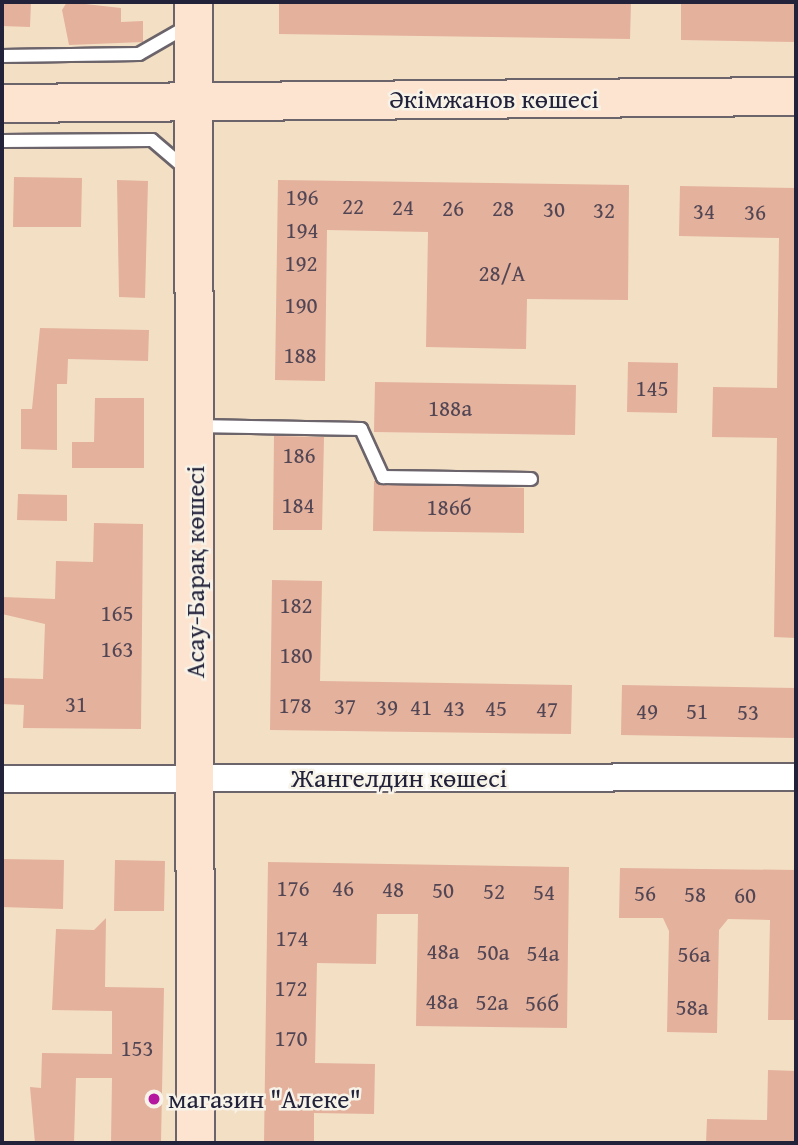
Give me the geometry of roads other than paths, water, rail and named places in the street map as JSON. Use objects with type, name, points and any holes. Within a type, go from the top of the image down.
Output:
[{"type":"street","name":"Асау-Барақ көшесі","points":[[193,10],[195,1143]]},
{"type":"street","name":"Әкімжанов көшесі","points":[[2,103],[796,96]]},
{"type":"street","name":"Жангелдин көшесі","points":[[2,779],[796,777]]},
{"type":"lane","points":[[2,56],[139,54],[177,37],[193,10]]},
{"type":"lane","points":[[2,141],[152,140],[193,177]]},
{"type":"lane","points":[[195,426],[361,429],[383,477],[531,479]]},
{"type":"place","name":"магазин \"Алеке\"","points":[[154,1099]]}]
